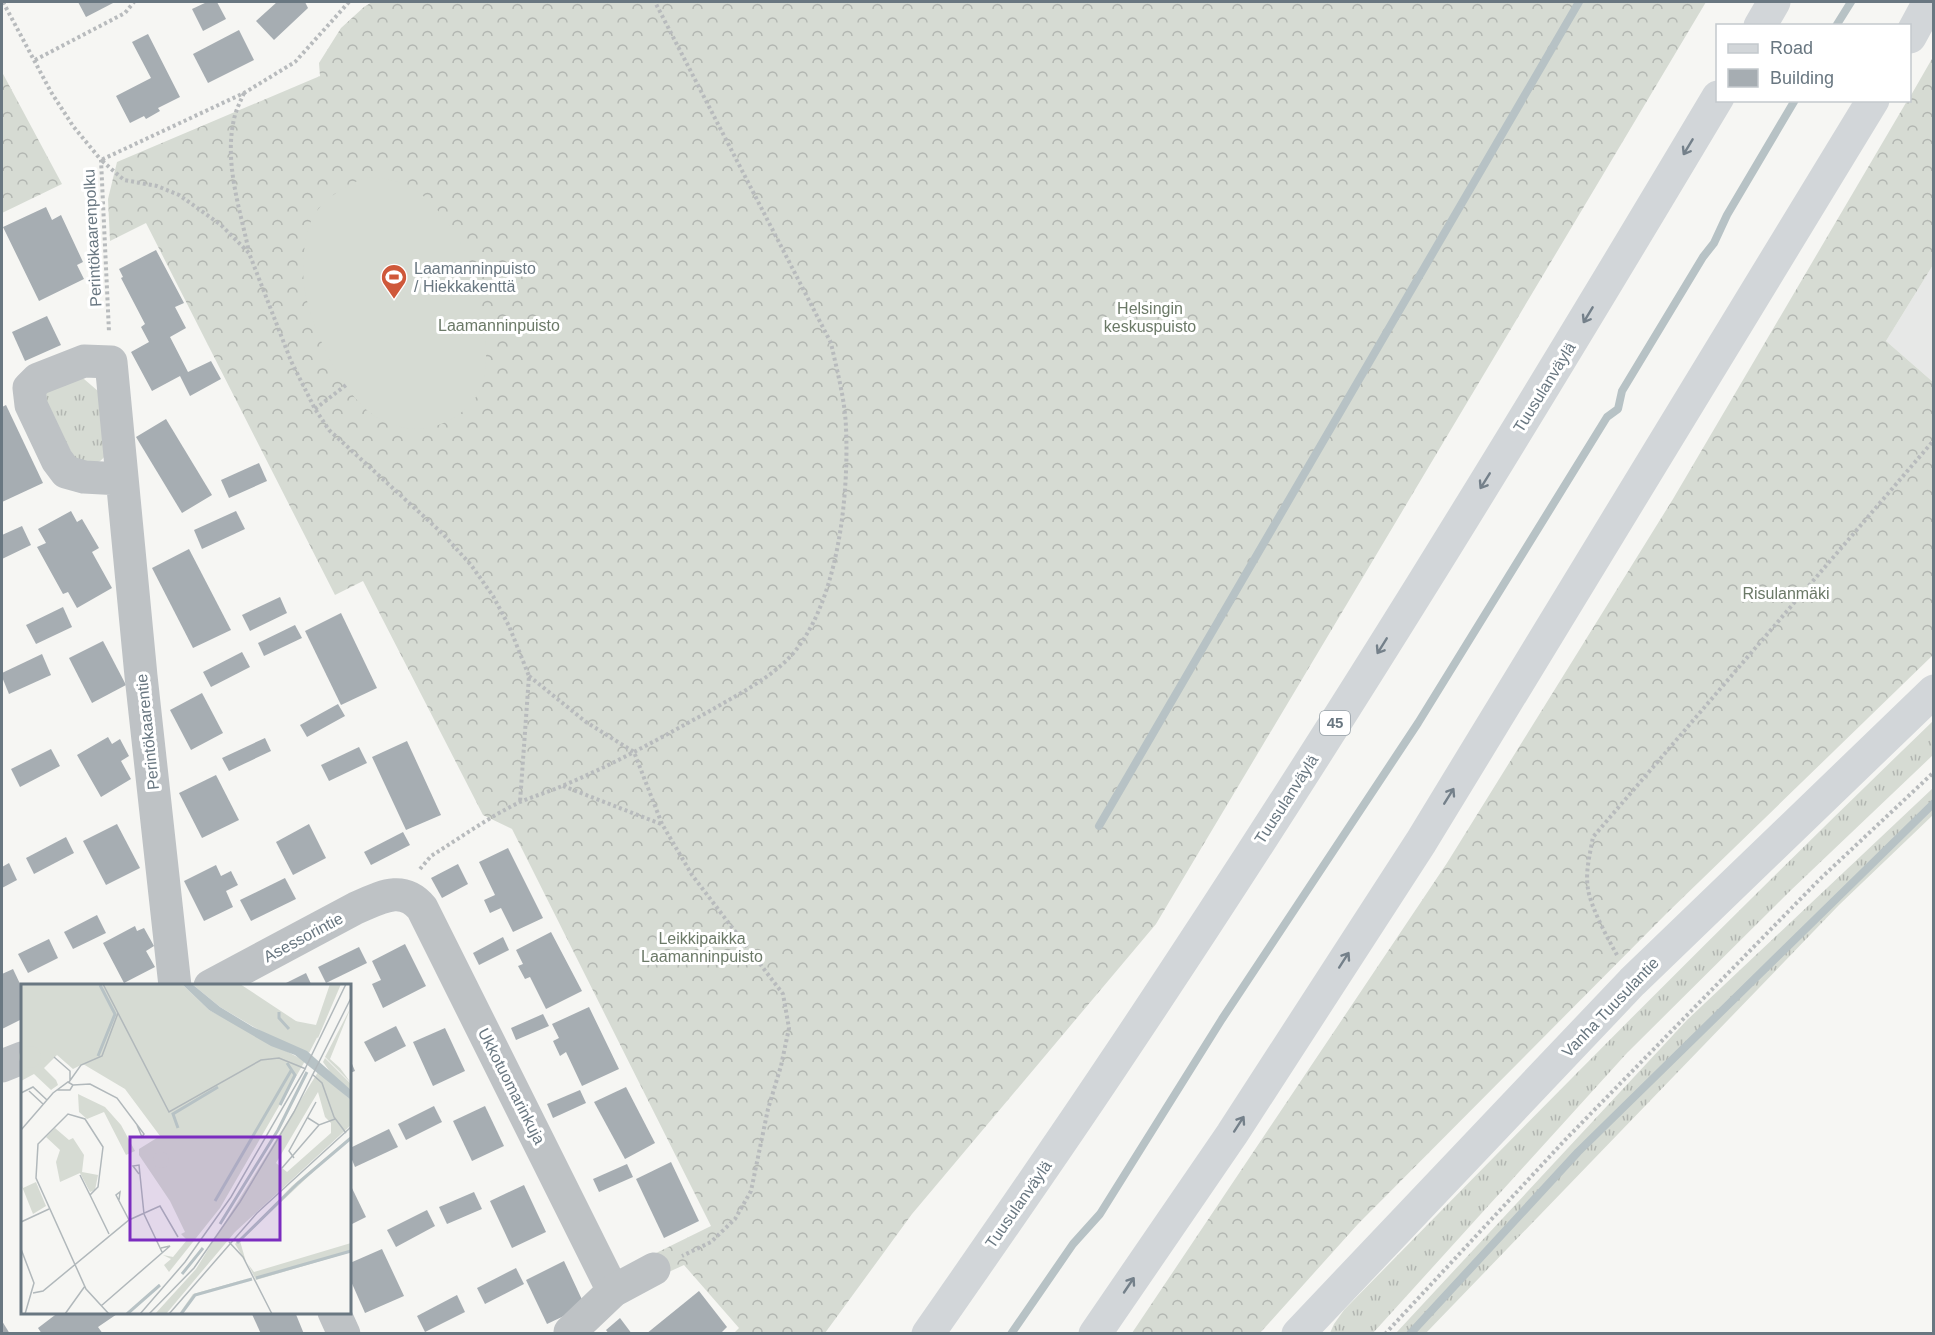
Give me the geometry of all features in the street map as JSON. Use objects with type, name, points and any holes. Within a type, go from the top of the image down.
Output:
[{"type":"main road","points":[[1761,24],[1774,2]]},
{"type":"main road","points":[[1911,35],[1929,2]]},
{"type":"main road","name":"Tuusulanväylä","points":[[928,1334],[1112,1067],[1301,778],[1579,330],[1716,100]]},
{"type":"main road","points":[[1095,1334],[1232,1134],[1421,842],[1872,102]]},
{"type":"main road","name":"Vanha Tuusulantie","points":[[1298,1334],[1632,982],[1934,691]]},
{"type":"street","points":[[111,362],[84,360],[38,379],[29,388],[31,405],[57,460],[66,472],[84,477],[121,479]]},
{"type":"street","name":"Perintökaarentie","points":[[111,362],[141,676],[175,984]]},
{"type":"street","name":"Asessorintie","points":[[214,984],[356,908],[388,895],[398,894]]},
{"type":"street","name":"Ukkotuomarinkuja","points":[[398,894],[415,899],[422,908],[613,1291]]},
{"type":"street","points":[[2,1066],[21,1058]]},
{"type":"street","points":[[570,1332],[613,1291],[654,1269]]},
{"type":"street","points":[[335,1314],[344,1334]]},
{"type":"path","name":"Perintökaarenpolku","points":[[3,2],[51,92],[73,126],[101,160],[111,362]]},
{"type":"path","points":[[35,60],[125,13],[134,2]]},
{"type":"path","points":[[249,253],[221,225],[179,195],[157,186],[124,180],[101,160],[243,93],[295,62],[349,2]]},
{"type":"path","points":[[398,894],[431,856],[520,802],[563,786],[634,752],[756,685],[788,659],[809,631],[825,592],[837,552],[843,511],[846,427],[840,381],[831,344],[656,2]]},
{"type":"path","points":[[243,93],[234,118],[231,140],[232,168],[249,253],[291,361],[315,409],[329,430],[346,448],[442,533],[471,565],[493,596],[509,626],[529,676],[520,802]]},
{"type":"path","points":[[315,409],[346,385]]},
{"type":"path","points":[[1632,982],[1608,939],[1588,890],[1587,865],[1593,837],[1934,440]]},
{"type":"path","points":[[529,676],[586,723],[634,752],[662,825],[692,875],[783,994],[789,1028],[768,1109],[751,1191],[735,1219],[711,1242],[654,1269]]},
{"type":"path","points":[[1385,1334],[1565,1140],[1812,887],[1934,772]]},
{"type":"path","points":[[563,786],[662,825]]},
{"type":"shaded area","points":[[1933,265],[1933,382],[1886,341]]},
{"type":"green space","points":[[372,2],[1706,2],[1156,924],[912,1214],[825,1333],[734,1333],[739,1328],[684,1265],[660,1276],[650,1256],[711,1226],[512,829],[483,815],[363,581],[335,595],[146,223],[110,241],[108,199],[117,162],[320,76],[319,63],[341,28]]},
{"type":"green space","name":"Risulanmäki","points":[[1933,57],[1933,265],[1886,341],[1933,382],[1933,655],[1668,912],[1358,1224],[1260,1333],[1132,1333],[1447,863],[1673,499],[1906,102],[1911,102],[1911,95]]},
{"type":"green space","points":[[2,72],[62,184],[2,213]]},
{"type":"green space","name":"Laamanninpuisto / Hiekkakenttä","points":[[366,177],[402,183],[414,189],[433,205],[459,240],[478,290],[486,352],[482,385],[468,407],[445,423],[436,426],[422,429],[403,428],[380,419],[367,410],[341,379],[312,319],[304,284],[303,261],[311,221],[327,200],[342,189]]},
{"type":"green space","points":[[76,378],[84,379],[98,391],[107,453],[91,465],[78,466],[44,397],[49,389]]},
{"type":"green space","points":[[1933,721],[1933,755],[1789,892],[1627,1053],[1373,1333],[1330,1333],[1344,1310],[1490,1161]]},
{"type":"green space","points":[[1933,788],[1933,815],[1839,905],[1426,1333],[1396,1333],[1687,1020]]},
{"type":"building","points":[[78,2],[115,2],[86,17]]},
{"type":"building","points":[[207,2],[217,2],[226,19],[203,31],[192,9]]},
{"type":"building","points":[[277,2],[305,2],[308,8],[274,40],[256,21]]},
{"type":"building","points":[[239,30],[254,60],[208,83],[193,54]]},
{"type":"building","points":[[148,34],[180,97],[158,108],[160,111],[146,119],[144,116],[130,123],[116,96],[151,78],[132,42]]},
{"type":"building","points":[[46,207],[52,220],[61,215],[83,262],[77,265],[84,279],[39,301],[3,227]]},
{"type":"building","points":[[156,250],[184,303],[175,307],[186,328],[170,337],[188,372],[211,361],[221,379],[190,396],[180,376],[152,391],[131,352],[149,342],[141,327],[145,324],[121,278],[123,277],[119,269]]},
{"type":"building","points":[[47,316],[61,345],[25,361],[12,332]]},
{"type":"building","points":[[6,405],[43,483],[2,502],[2,407]]},
{"type":"building","points":[[166,419],[212,495],[182,513],[136,437]]},
{"type":"building","points":[[259,463],[267,481],[229,498],[221,480]]},
{"type":"building","points":[[71,511],[77,522],[82,519],[99,548],[92,552],[112,588],[77,608],[68,592],[63,594],[37,547],[46,543],[38,529]]},
{"type":"building","points":[[236,511],[245,529],[202,549],[194,530]]},
{"type":"building","points":[[22,526],[31,545],[2,559],[2,535]]},
{"type":"building","points":[[189,549],[231,630],[193,648],[152,568]]},
{"type":"building","points":[[280,597],[287,613],[250,631],[242,615]]},
{"type":"building","points":[[63,607],[72,627],[36,644],[26,625]]},
{"type":"building","points":[[341,613],[377,688],[341,705],[305,631]]},
{"type":"building","points":[[295,625],[302,638],[264,656],[258,643]]},
{"type":"building","points":[[103,641],[126,685],[92,703],[69,658]]},
{"type":"building","points":[[242,652],[250,667],[211,687],[203,672]]},
{"type":"building","points":[[42,654],[51,675],[9,694],[2,673]]},
{"type":"building","points":[[202,693],[223,733],[191,750],[170,710]]},
{"type":"building","points":[[338,704],[345,716],[307,737],[300,725]]},
{"type":"building","points":[[108,737],[112,744],[120,739],[129,756],[121,761],[131,779],[101,797],[77,755]]},
{"type":"building","points":[[265,738],[271,751],[229,771],[222,758]]},
{"type":"building","points":[[407,741],[441,815],[406,830],[372,757]]},
{"type":"building","points":[[359,747],[367,763],[329,781],[321,765]]},
{"type":"building","points":[[51,749],[60,766],[20,787],[11,769]]},
{"type":"building","points":[[216,775],[239,820],[202,838],[179,793]]},
{"type":"building","points":[[117,824],[140,868],[106,885],[83,841]]},
{"type":"building","points":[[309,824],[326,858],[293,875],[276,842]]},
{"type":"building","points":[[403,832],[410,845],[371,865],[364,852]]},
{"type":"building","points":[[66,837],[74,853],[34,874],[26,858]]},
{"type":"building","points":[[508,848],[543,918],[513,932],[501,908],[490,913],[484,900],[495,895],[479,862]]},
{"type":"building","points":[[9,863],[17,880],[2,888],[2,867]]},
{"type":"building","points":[[458,864],[468,884],[442,898],[431,878]]},
{"type":"building","points":[[216,865],[221,876],[231,871],[238,885],[226,891],[233,907],[204,921],[184,881]]},
{"type":"building","points":[[285,878],[296,899],[251,921],[240,900]]},
{"type":"building","points":[[97,915],[106,933],[73,949],[64,932]]},
{"type":"building","points":[[135,926],[137,931],[144,928],[154,946],[146,951],[155,967],[124,983],[103,943]]},
{"type":"building","points":[[551,932],[582,991],[546,1009],[530,977],[525,979],[518,966],[523,964],[516,950]]},
{"type":"building","points":[[503,937],[509,950],[479,965],[473,953]]},
{"type":"building","points":[[49,939],[58,958],[28,973],[18,954]]},
{"type":"building","points":[[405,944],[426,986],[383,1008],[372,984],[381,980],[372,961]]},
{"type":"building","points":[[359,947],[367,963],[326,983],[318,967]]},
{"type":"building","points":[[13,969],[21,986],[21,1020],[2,1029],[2,974]]},
{"type":"building","points":[[306,973],[311,984],[284,984]]},
{"type":"building","points":[[589,1007],[619,1069],[582,1086],[566,1052],[560,1056],[553,1041],[559,1038],[552,1024]]},
{"type":"building","points":[[543,1014],[549,1026],[516,1040],[511,1028]]},
{"type":"building","points":[[396,1026],[406,1046],[375,1062],[364,1042]]},
{"type":"building","points":[[445,1028],[465,1071],[433,1086],[413,1042]]},
{"type":"building","points":[[626,1087],[655,1143],[625,1159],[594,1102]]},
{"type":"building","points":[[580,1090],[586,1103],[553,1118],[547,1104]]},
{"type":"building","points":[[434,1106],[442,1122],[406,1140],[398,1124]]},
{"type":"building","points":[[485,1106],[504,1146],[472,1161],[453,1121]]},
{"type":"building","points":[[389,1129],[398,1147],[355,1167],[351,1157],[351,1148]]},
{"type":"building","points":[[671,1162],[699,1221],[664,1238],[636,1179]]},
{"type":"building","points":[[627,1164],[633,1177],[599,1192],[593,1179]]},
{"type":"building","points":[[524,1185],[546,1232],[512,1248],[490,1201]]},
{"type":"building","points":[[351,1186],[366,1217],[351,1224]]},
{"type":"building","points":[[474,1192],[482,1209],[447,1224],[439,1207]]},
{"type":"building","points":[[427,1210],[435,1226],[396,1247],[387,1230]]},
{"type":"building","points":[[382,1249],[404,1296],[365,1313],[351,1281],[351,1263]]},
{"type":"building","points":[[564,1261],[585,1306],[547,1324],[526,1280]]},
{"type":"building","points":[[516,1268],[524,1284],[485,1304],[477,1288]]},
{"type":"building","points":[[699,1291],[727,1327],[720,1334],[646,1334]]},
{"type":"building","points":[[457,1295],[465,1312],[425,1332],[417,1316]]},
{"type":"building","points":[[56,1314],[117,1314],[98,1327],[103,1334],[42,1334],[38,1328]]},
{"type":"building","points":[[252,1314],[296,1314],[304,1334],[261,1334]]},
{"type":"building","points":[[620,1318],[632,1334],[609,1334],[606,1330]]},
{"type":"building","points":[[2,1321],[10,1334],[2,1334]]},
{"type":"waterway","points":[[1099,826],[1579,2]]},
{"type":"waterway","points":[[1837,24],[1851,2]]},
{"type":"waterway","points":[[1011,1334],[1073,1244],[1100,1214],[1222,1019],[1418,723],[1607,417],[1618,409],[1622,391],[1703,257],[1714,243],[1727,215],[1794,102]]},
{"type":"waterway","points":[[1410,1334],[1578,1152],[1934,803]]},
{"type":"place","name":"Laamanninpuisto / Hiekkakenttä","points":[[394,300]]},
{"type":"park label","name":"Helsingin keskuspuisto","points":[[1150,317]]},
{"type":"park label","name":"Laamanninpuisto","points":[[499,325]]},
{"type":"park label","name":"Leikkipaikka Laamanninpuisto","points":[[702,947]]}]
